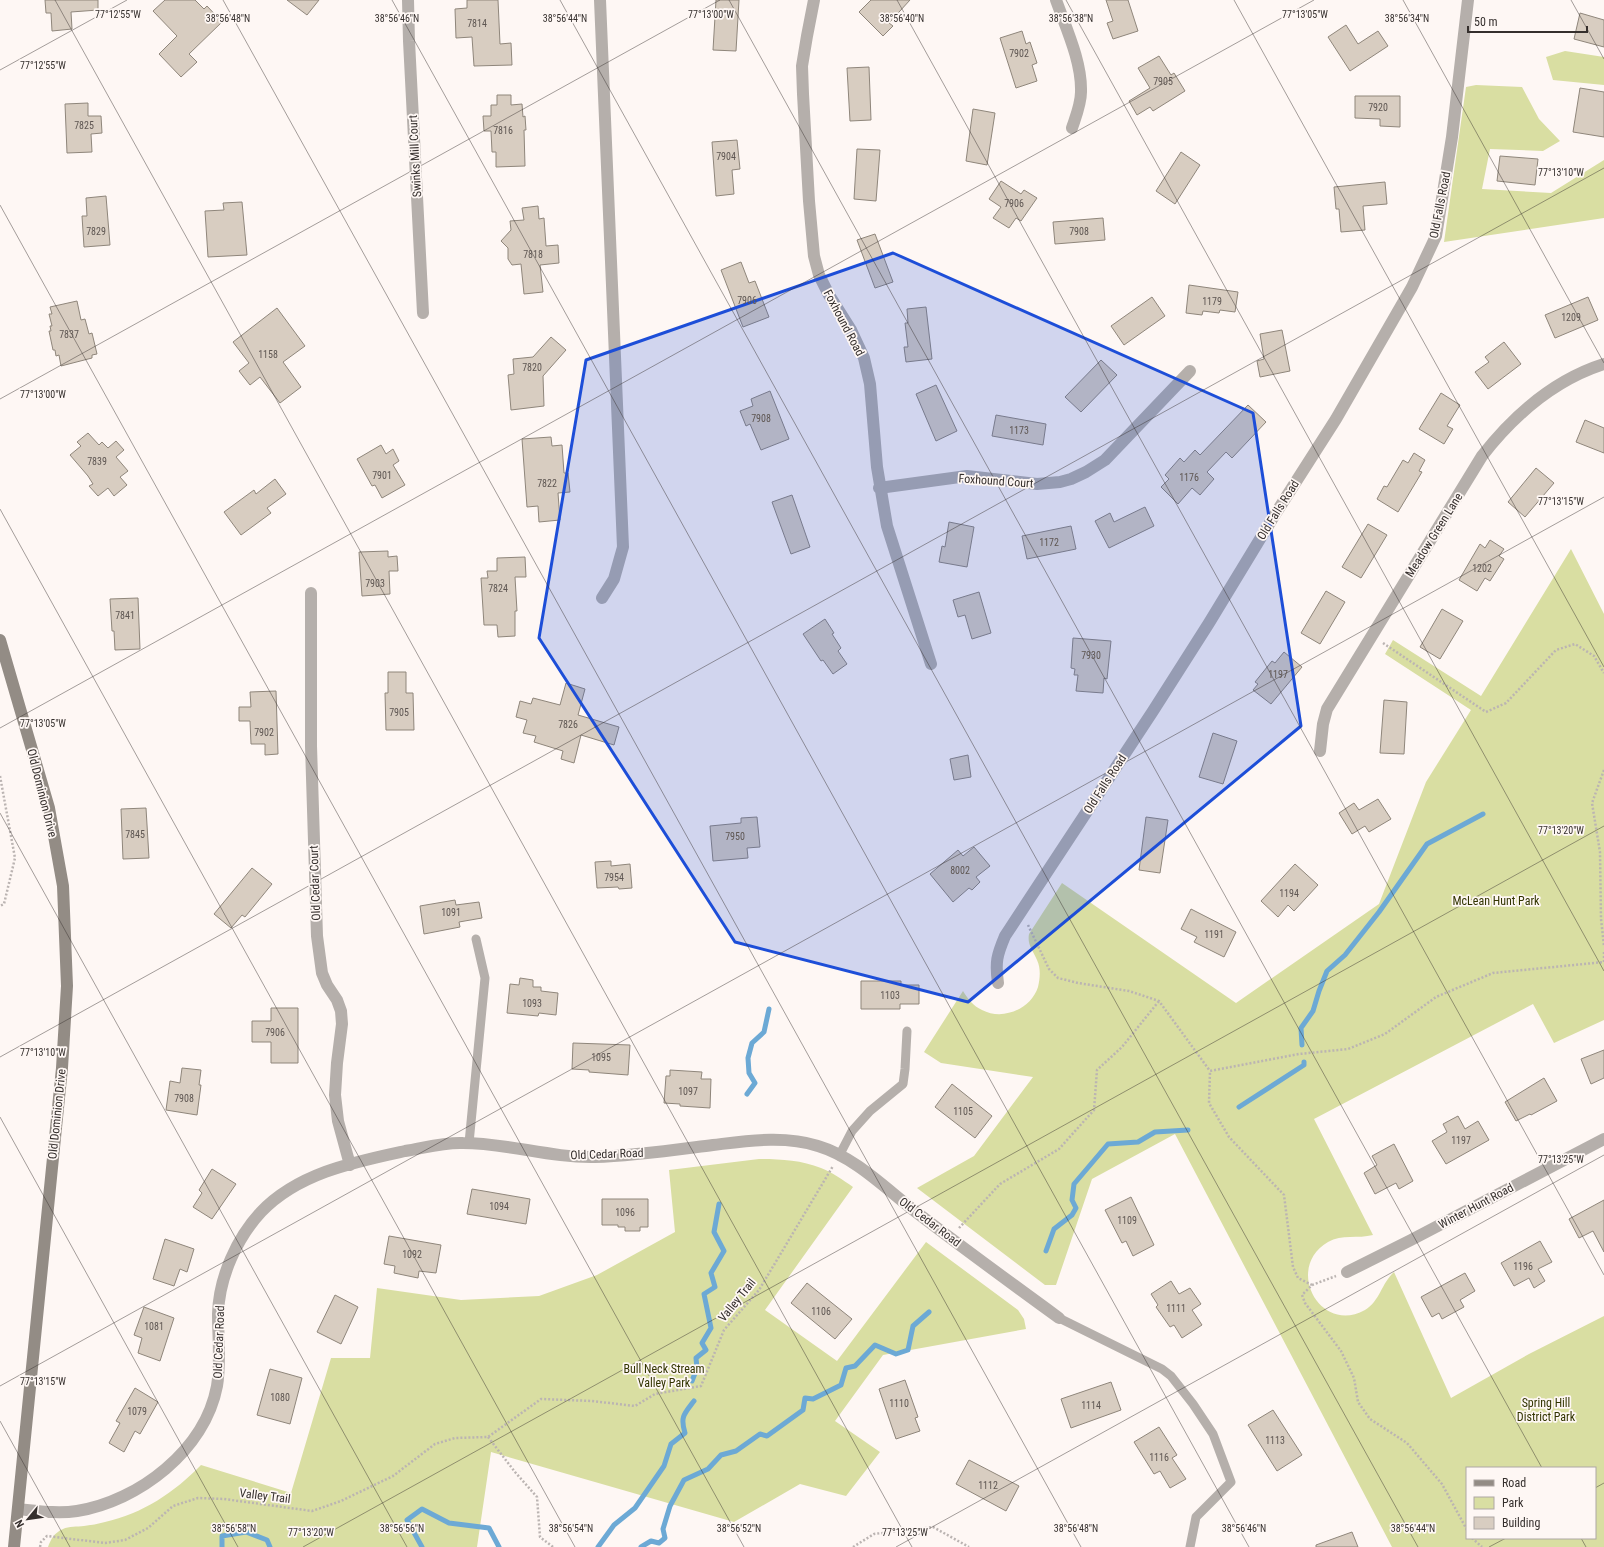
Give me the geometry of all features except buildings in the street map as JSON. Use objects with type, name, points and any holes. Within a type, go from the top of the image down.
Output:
[{"type":"main road","name":"Old Dominion Drive","points":[[0,640],[49,808],[63,886],[68,986],[62,1068],[14,1547]]},
{"type":"street","name":"Swinks Mill Court","points":[[408,0],[423,313]]},
{"type":"street","points":[[600,0],[623,547],[614,579],[602,598]]},
{"type":"street","name":"Foxhound Road","points":[[814,0],[802,66],[809,201],[814,256],[819,275],[829,295],[851,330],[864,358],[871,390],[879,488],[892,544],[931,664]]},
{"type":"street","points":[[1056,0],[1074,50],[1080,74],[1081,92],[1078,110],[1072,128]]},
{"type":"street","name":"Old Falls Road","points":[[998,983],[995,967],[998,953],[1005,936],[1209,623],[1336,418],[1412,287],[1436,236],[1452,137],[1468,0]]},
{"type":"street","name":"Meadow Green Lane","points":[[1320,751],[1323,724],[1327,709],[1482,456],[1496,438],[1518,416],[1542,396],[1567,380],[1604,364]]},
{"type":"street","name":"Foxhound Court","points":[[879,488],[967,476],[1037,484],[1060,482],[1071,479],[1086,472],[1105,460],[1190,371]]},
{"type":"street","name":"Old Cedar Court","points":[[310,594],[311,746],[317,936],[322,973],[327,985],[337,1000],[341,1011],[342,1024],[335,1095],[338,1121],[350,1165]]},
{"type":"street","name":"Winter Hunt Road","points":[[1347,1272],[1604,1139]]},
{"type":"street","name":"Old Cedar Road","points":[[18,1509],[64,1512],[97,1507],[136,1491],[158,1476],[178,1458],[199,1430],[210,1410],[217,1388],[219,1366],[219,1303],[223,1283],[231,1260],[242,1237],[259,1214],[284,1192],[324,1172],[382,1156],[439,1144],[469,1143],[504,1146],[560,1156],[592,1157],[772,1140],[817,1145],[839,1156],[875,1178],[950,1238],[1059,1318]]},
{"type":"lane","points":[[469,1143],[485,978],[476,939]]},
{"type":"lane","points":[[839,1156],[852,1131],[865,1116],[903,1084],[907,1031]]},
{"type":"lane","name":"Old Cedar Road","points":[[1059,1318],[1162,1369],[1171,1376],[1193,1404],[1213,1434],[1231,1482],[1196,1516],[1190,1547]]},
{"type":"path","points":[[1371,636],[1486,712],[1506,703],[1556,650],[1575,644],[1594,656],[1604,673]]},
{"type":"path","points":[[1604,770],[1592,803],[1600,852],[1601,919],[1604,946]]},
{"type":"path","points":[[0,776],[15,858],[4,904],[0,906]]},
{"type":"path","points":[[1019,914],[1025,918],[1049,969],[1058,978],[1078,983],[1129,991],[1159,1001],[1210,1070],[1209,1103],[1229,1137],[1284,1195],[1292,1267],[1298,1278],[1312,1285]]},
{"type":"path","points":[[1210,1070],[1298,1054],[1348,1049],[1385,1034],[1436,997],[1493,974],[1604,962],[1604,950]]},
{"type":"path","points":[[950,1238],[1000,1184],[1059,1149],[1094,1110],[1097,1070],[1122,1046],[1159,1001]]},
{"type":"path","name":"Valley Trail","points":[[40,1547],[41,1542],[47,1536],[106,1543],[125,1540],[148,1528],[173,1506],[198,1498],[231,1500],[312,1511],[342,1501],[393,1476],[435,1444],[455,1438],[488,1437],[541,1399],[592,1401],[634,1406],[655,1394],[702,1386],[724,1330],[759,1290],[839,1156]]},
{"type":"path","points":[[1347,1272],[1312,1285],[1302,1295],[1305,1303],[1342,1350],[1354,1378],[1358,1402],[1370,1419],[1407,1443],[1442,1484],[1466,1528]]},
{"type":"path","points":[[488,1437],[515,1472],[537,1497],[540,1537],[553,1547]]},
{"type":"path","points":[[853,1547],[874,1534],[933,1527],[969,1547]]},
{"type":"path","points":[[1473,1539],[1482,1547]]},
{"type":"highlighted area","points":[[893,253],[1253,413],[1301,726],[968,1002],[735,942],[539,638],[586,360]]},
{"type":"green space","points":[[1565,51],[1604,57],[1604,85],[1553,80],[1546,57]]},
{"type":"green space","points":[[1476,85],[1522,87],[1539,119],[1560,141],[1543,151],[1490,149],[1482,189],[1551,193],[1604,160],[1604,218],[1444,242],[1466,87]]},
{"type":"green space","name":"McLean Hunt Park","points":[[1571,549],[1604,614],[1604,1020],[1554,1043],[1533,1004],[1314,1119],[1373,1235],[1362,1237],[1344,1237],[1328,1242],[1315,1253],[1309,1267],[1309,1282],[1313,1295],[1322,1306],[1334,1314],[1349,1315],[1365,1310],[1370,1306],[1394,1272],[1451,1398],[1529,1354],[1604,1316],[1604,1547],[1392,1547],[1175,1134],[1092,1179],[1056,1285],[1045,1285],[917,1188],[974,1156],[1033,1077],[941,1063],[924,1052],[963,991],[976,1006],[982,1010],[999,1014],[1015,1011],[1023,1007],[1034,995],[1038,987],[1040,974],[1038,963],[1030,944],[1029,934],[1062,883],[1236,1003],[1379,904],[1426,782],[1471,710],[1385,654],[1393,640],[1481,696]]},
{"type":"green space","name":"Bull Neck Stream Valley Park","points":[[759,1159],[790,1160],[813,1165],[837,1176],[853,1187],[765,1310],[837,1361],[926,1242],[1018,1310],[1024,1319],[1026,1329],[883,1355],[835,1421],[880,1452],[846,1496],[800,1484],[734,1522],[491,1452],[477,1547],[48,1547],[53,1536],[63,1529],[68,1527],[102,1523],[132,1514],[145,1508],[169,1493],[201,1465],[291,1493],[331,1358],[370,1358],[377,1288],[461,1300],[539,1296],[597,1275],[675,1232],[669,1170]]},
{"type":"waterway","points":[[1302,1045],[1301,1028],[1313,1011],[1327,971],[1345,955],[1379,912],[1427,844],[1483,814]]},
{"type":"waterway","points":[[747,1094],[755,1083],[749,1073],[748,1058],[752,1043],[764,1032],[769,1009]]},
{"type":"waterway","points":[[1239,1107],[1304,1065],[1304,1062]]},
{"type":"waterway","points":[[1046,1251],[1054,1229],[1072,1215],[1076,1208],[1072,1200],[1074,1184],[1108,1144],[1138,1142],[1155,1132],[1188,1130]]},
{"type":"waterway","points":[[692,1381],[697,1368],[696,1358],[706,1350],[702,1343],[711,1328],[704,1294],[715,1287],[711,1273],[724,1251],[714,1232],[719,1204]]},
{"type":"waterway","points":[[641,1547],[651,1541],[659,1543],[665,1538],[663,1529],[670,1506],[684,1480],[708,1469],[721,1455],[736,1451],[760,1434],[767,1436],[803,1410],[805,1398],[813,1399],[841,1385],[846,1368],[855,1366],[875,1345],[896,1354],[908,1350],[913,1326],[929,1312]]},
{"type":"waterway","points":[[598,1547],[614,1525],[635,1508],[664,1466],[671,1444],[685,1433],[683,1419],[694,1401]]},
{"type":"waterway","points":[[422,1547],[407,1520],[422,1509],[449,1523],[489,1528],[499,1547]]},
{"type":"waterway","points":[[222,1547],[222,1536],[246,1532],[267,1540],[270,1547]]},
{"type":"park label","name":"Spring Hill District Park","points":[[1546,1410]]}]
